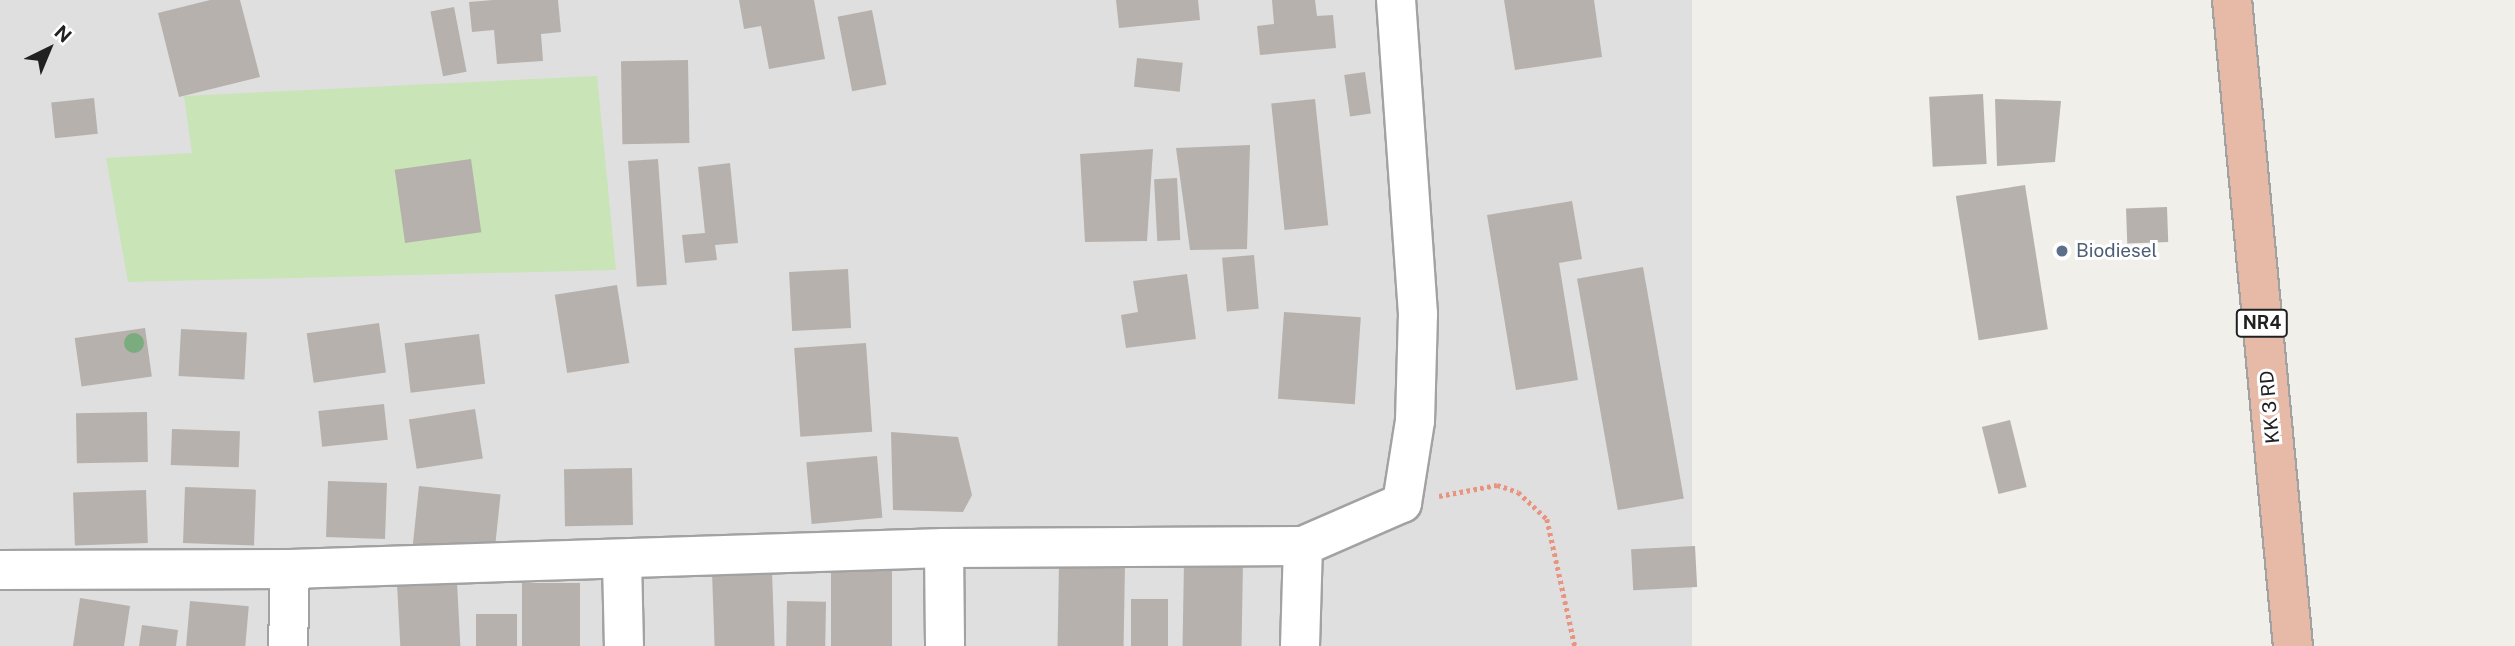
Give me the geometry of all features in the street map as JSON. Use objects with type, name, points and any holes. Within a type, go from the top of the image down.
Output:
[{"type":"highway","name":"KK 3 RD","points":[[2232,0],[2293,646]]},
{"type":"street","points":[[0,570],[290,569],[944,548],[1303,546],[1402,503],[1415,421],[1418,314],[1396,0]]},
{"type":"street","points":[[1300,646],[1303,546]]},
{"type":"street","points":[[944,548],[945,646]]},
{"type":"street","points":[[622,560],[624,646]]},
{"type":"street","points":[[288,646],[290,569]]},
{"type":"path","points":[[1402,503],[1497,485],[1518,492],[1547,519],[1575,646]]},
{"type":"shaded area","points":[[0,0],[1692,0],[1692,646],[0,646]]},
{"type":"green space","points":[[597,76],[616,270],[128,282],[106,158],[192,153],[184,96]]},
{"type":"building","points":[[210,0],[240,0],[260,77],[179,97],[158,13]]},
{"type":"building","points":[[558,0],[561,32],[541,34],[543,61],[497,64],[494,30],[472,32],[469,2]]},
{"type":"building","points":[[739,0],[814,0],[825,59],[769,69],[761,26],[744,29]]},
{"type":"building","points":[[1116,0],[1198,0],[1200,20],[1119,28]]},
{"type":"building","points":[[1272,0],[1315,0],[1317,16],[1333,15],[1336,48],[1260,55],[1257,26],[1274,24]]},
{"type":"building","points":[[1504,0],[1594,0],[1602,57],[1515,70]]},
{"type":"building","points":[[454,7],[467,72],[443,76],[430,12]]},
{"type":"building","points":[[872,10],[887,85],[852,91],[838,17]]},
{"type":"building","points":[[1137,58],[1183,63],[1180,92],[1134,87]]},
{"type":"building","points":[[688,60],[689,143],[622,144],[621,61]]},
{"type":"building","points":[[1365,72],[1371,114],[1350,117],[1344,75]]},
{"type":"building","points":[[1983,94],[1987,164],[1933,167],[1929,97]]},
{"type":"building","points":[[94,98],[98,134],[55,138],[51,102]]},
{"type":"building","points":[[1315,99],[1328,225],[1285,230],[1271,104]]},
{"type":"building","points":[[1995,99],[2061,101],[2055,162],[1997,166]]},
{"type":"building","points":[[1250,145],[1247,249],[1190,250],[1176,148]]},
{"type":"building","points":[[1153,149],[1147,241],[1085,242],[1080,154]]},
{"type":"building","points":[[471,159],[481,232],[405,243],[395,170]]},
{"type":"building","points":[[658,159],[667,285],[637,287],[628,161]]},
{"type":"building","points":[[730,163],[738,243],[715,245],[717,260],[685,263],[682,235],[705,233],[698,167]]},
{"type":"building","points":[[1177,178],[1180,240],[1157,241],[1154,179]]},
{"type":"building","points":[[2025,185],[2048,329],[1979,340],[1956,196]]},
{"type":"building","points":[[1572,201],[1582,259],[1559,263],[1578,380],[1516,390],[1487,215]]},
{"type":"building","points":[[2167,207],[2168,242],[2127,243],[2126,208]]},
{"type":"building","points":[[1254,255],[1259,309],[1227,312],[1222,258]]},
{"type":"building","points":[[1643,267],[1684,498],[1618,510],[1577,279]]},
{"type":"building","points":[[848,269],[851,328],[792,331],[789,272]]},
{"type":"building","points":[[1187,274],[1196,339],[1126,348],[1121,315],[1138,312],[1133,281]]},
{"type":"building","points":[[617,285],[629,363],[567,373],[555,295]]},
{"type":"building","points":[[1284,312],[1361,317],[1355,404],[1278,399]]},
{"type":"building","points":[[379,323],[386,373],[314,383],[307,333]]},
{"type":"building","points":[[145,328],[152,377],[82,386],[75,338]]},
{"type":"building","points":[[181,329],[247,332],[244,379],[179,376]]},
{"type":"building","points":[[479,334],[485,384],[411,393],[405,343]]},
{"type":"building","points":[[866,343],[872,432],[800,437],[794,348]]},
{"type":"building","points":[[384,404],[388,440],[322,447],[318,411]]},
{"type":"building","points":[[475,409],[483,458],[417,469],[409,419]]},
{"type":"building","points":[[147,412],[148,462],[77,463],[76,413]]},
{"type":"building","points":[[2010,420],[2027,487],[1999,494],[1982,427]]},
{"type":"building","points":[[172,429],[240,431],[239,467],[171,465]]},
{"type":"building","points":[[891,432],[958,437],[972,495],[963,512],[893,510]]},
{"type":"building","points":[[877,456],[882,518],[812,524],[806,462]]},
{"type":"building","points":[[632,468],[633,525],[565,526],[564,469]]},
{"type":"building","points":[[328,481],[387,483],[385,539],[326,537]]},
{"type":"building","points":[[419,486],[501,495],[494,558],[412,550]]},
{"type":"building","points":[[185,487],[256,489],[254,545],[183,543]]},
{"type":"building","points":[[146,490],[148,543],[75,546],[73,493]]},
{"type":"building","points":[[1695,546],[1697,587],[1633,590],[1631,549]]},
{"type":"building","points":[[1184,562],[1243,563],[1242,646],[1183,646]]},
{"type":"building","points":[[1059,563],[1125,564],[1124,646],[1058,646]]},
{"type":"building","points":[[831,569],[892,569],[892,646],[831,646]]},
{"type":"building","points":[[772,571],[775,646],[715,646],[712,573]]},
{"type":"building","points":[[457,582],[460,646],[400,646],[397,585]]},
{"type":"building","points":[[522,583],[580,583],[580,646],[522,646]]},
{"type":"building","points":[[80,598],[130,606],[124,646],[73,646]]},
{"type":"building","points":[[1131,599],[1168,599],[1168,646],[1131,646]]},
{"type":"building","points":[[190,601],[249,606],[245,646],[186,646]]},
{"type":"building","points":[[787,601],[826,602],[825,646],[786,646]]},
{"type":"building","points":[[476,614],[517,614],[517,646],[476,646]]},
{"type":"building","points":[[142,625],[178,630],[176,646],[139,646]]},
{"type":"place","name":"Biodiesel","points":[[2062,251]]}]
